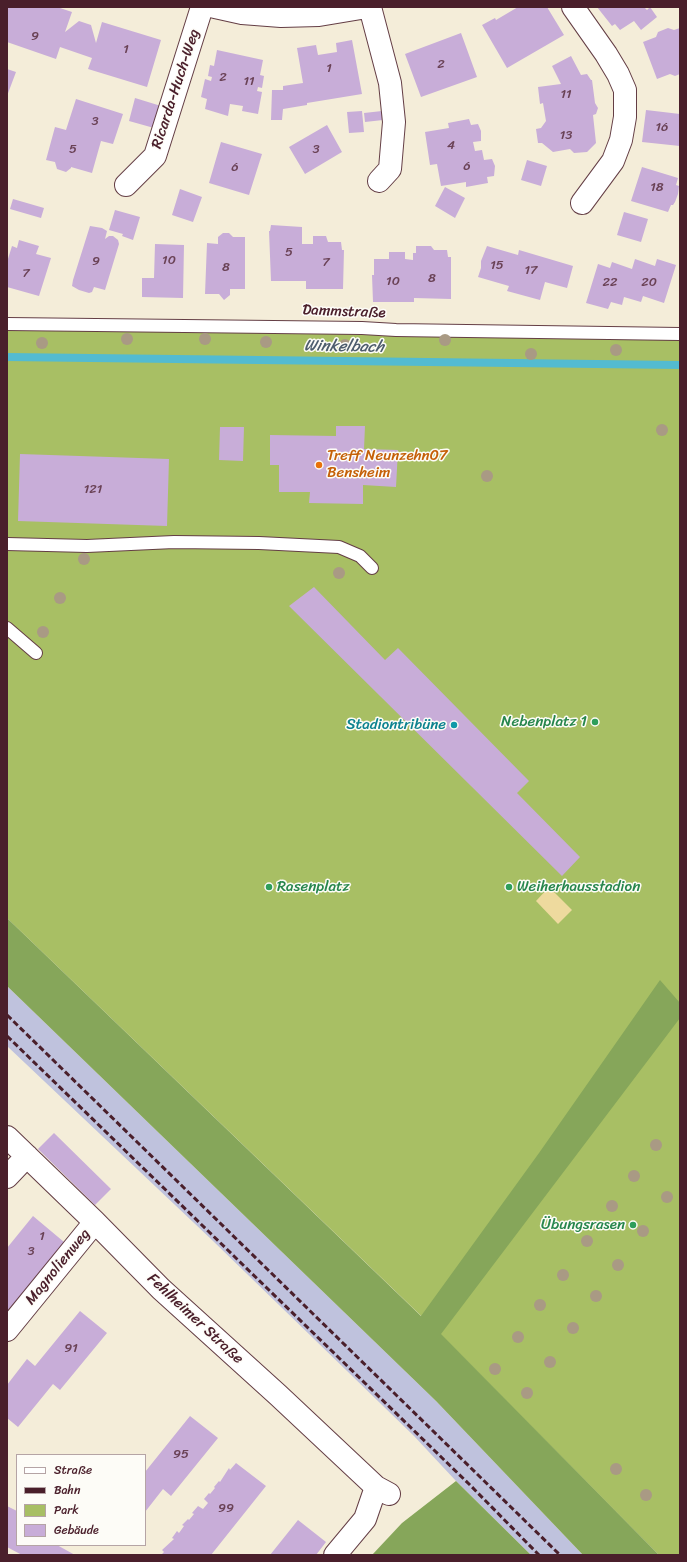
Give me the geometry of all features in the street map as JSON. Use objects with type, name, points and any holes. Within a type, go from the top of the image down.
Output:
[{"type":"street","name":"Ricarda-Huch-Weg","points":[[126,185],[155,156],[202,7]]},
{"type":"street","points":[[215,7],[242,13],[281,16],[368,7],[390,83],[394,122],[390,169],[379,180]]},
{"type":"street","points":[[572,7],[606,54],[618,74],[624,90],[625,117],[620,140],[613,161],[582,203]]},
{"type":"street","name":"Fehlheimer Straße","points":[[7,1137],[95,1222],[161,1289],[382,1490],[365,1519],[336,1555]]},
{"type":"street","points":[[7,1177],[27,1156]]},
{"type":"street","name":"Magnolienweg","points":[[7,1330],[95,1222]]},
{"type":"lane","name":"Dammstraße","points":[[7,324],[362,328],[396,330],[680,334]]},
{"type":"lane","points":[[7,544],[87,546],[174,542],[339,546],[360,556],[372,568]]},
{"type":"lane","points":[[7,628],[36,654]]},
{"type":"shaded area","points":[[7,986],[436,1401],[583,1555],[531,1555],[456,1481],[414,1436],[212,1240],[7,1046]]},
{"type":"green space","name":"Weiherhausstadion","points":[[7,330],[110,330],[680,340],[680,1555],[659,1555],[440,1334],[7,918]]},
{"type":"green space","points":[[7,918],[421,1316],[539,1153],[660,980],[680,1003],[680,1018],[441,1334],[659,1555],[583,1555],[436,1401],[7,986]]},
{"type":"green space","points":[[456,1481],[531,1555],[372,1555],[402,1523]]},
{"type":"sand","points":[[549,887],[572,910],[558,924],[536,901]]},
{"type":"building","points":[[8,7],[57,7],[72,12],[65,32],[79,21],[91,25],[96,43],[102,22],[161,40],[147,87],[88,69],[92,58],[60,47],[56,59],[7,42]]},
{"type":"building","points":[[518,7],[547,7],[564,35],[507,68],[482,25],[495,18],[496,20]]},
{"type":"building","points":[[597,7],[644,7],[647,10],[650,7],[657,17],[641,30],[634,21],[620,30],[615,24],[612,26]]},
{"type":"building","points":[[668,28],[674,30],[680,28],[680,74],[675,76],[670,74],[657,79],[643,42],[656,37],[658,32]]},
{"type":"building","points":[[461,33],[477,77],[421,97],[405,54]]},
{"type":"building","points":[[352,40],[362,94],[307,103],[307,105],[283,109],[282,120],[271,120],[272,90],[283,90],[283,86],[303,83],[297,48],[316,45],[318,55],[337,52],[336,43]]},
{"type":"building","points":[[217,50],[263,60],[260,75],[264,76],[262,88],[258,87],[257,91],[262,92],[258,114],[242,111],[243,106],[230,104],[228,116],[205,109],[207,99],[201,97],[205,79],[211,81],[212,77],[208,76],[210,65],[214,66]]},
{"type":"building","points":[[571,56],[581,75],[587,74],[592,80],[595,103],[598,108],[596,114],[593,115],[596,143],[587,152],[574,153],[570,149],[553,152],[542,143],[538,143],[536,129],[541,128],[546,121],[543,103],[540,104],[538,87],[561,84],[552,66]]},
{"type":"building","points":[[7,69],[16,72],[7,96]]},
{"type":"building","points":[[135,98],[161,106],[154,128],[129,121]]},
{"type":"building","points":[[76,99],[123,114],[113,144],[101,141],[92,173],[71,167],[66,172],[57,169],[55,162],[46,160],[55,127],[66,130]]},
{"type":"building","points":[[646,110],[680,114],[680,146],[642,142]]},
{"type":"building","points":[[362,111],[364,132],[349,133],[347,112]]},
{"type":"building","points":[[382,111],[383,120],[365,122],[364,113]]},
{"type":"building","points":[[469,119],[471,125],[478,124],[481,131],[481,141],[473,142],[475,151],[482,150],[484,160],[492,159],[495,166],[494,176],[487,177],[488,183],[466,187],[466,182],[441,186],[437,164],[430,165],[425,132],[449,128],[448,123]]},
{"type":"building","points":[[327,125],[342,152],[305,174],[289,147]]},
{"type":"building","points":[[221,142],[262,154],[249,195],[209,183]]},
{"type":"building","points":[[527,160],[547,166],[541,186],[521,180]]},
{"type":"building","points":[[642,167],[678,178],[676,185],[679,186],[678,194],[675,202],[671,205],[668,212],[631,201]]},
{"type":"building","points":[[445,187],[465,198],[455,218],[435,206]]},
{"type":"building","points":[[180,189],[202,197],[193,222],[172,215]]},
{"type":"building","points":[[13,199],[44,208],[41,218],[10,209]]},
{"type":"building","points":[[115,210],[140,217],[133,240],[122,236],[123,234],[109,230]]},
{"type":"building","points":[[624,212],[648,219],[641,242],[617,235]]},
{"type":"building","points":[[271,225],[302,227],[302,244],[313,244],[313,236],[326,236],[328,242],[341,242],[342,250],[344,250],[343,289],[306,289],[306,281],[271,281],[269,231]]},
{"type":"building","points":[[90,226],[102,228],[107,231],[105,239],[109,236],[113,236],[118,240],[119,244],[105,290],[94,287],[92,292],[89,293],[72,286]]},
{"type":"building","points":[[223,233],[229,233],[233,237],[245,237],[245,289],[230,289],[230,295],[224,300],[219,294],[205,294],[207,243],[218,244],[218,237]]},
{"type":"building","points":[[19,240],[39,246],[36,254],[51,258],[39,296],[7,287],[7,262],[12,246],[17,248]]},
{"type":"building","points":[[155,244],[184,245],[183,298],[142,297],[142,278],[154,278]]},
{"type":"building","points":[[416,246],[431,246],[434,250],[447,250],[448,257],[451,257],[451,299],[414,298],[414,302],[373,302],[372,275],[374,275],[374,259],[389,259],[389,252],[405,252],[405,259],[413,260],[413,253],[416,253]]},
{"type":"building","points":[[487,246],[518,255],[519,250],[573,266],[567,288],[545,282],[540,300],[507,291],[509,286],[478,277],[481,268],[481,261]]},
{"type":"building","points":[[635,259],[655,266],[657,259],[676,265],[664,303],[643,296],[641,302],[624,297],[622,305],[611,302],[608,309],[586,303],[598,264],[610,268],[612,262],[632,269]]},
{"type":"building","name":"Treff Neunzehn07 Bensheim","points":[[336,426],[365,426],[364,449],[398,450],[396,487],[363,485],[363,504],[309,503],[310,492],[279,492],[279,465],[270,465],[270,435],[336,436]]},
{"type":"building","points":[[220,427],[244,427],[243,461],[219,460]]},
{"type":"building","points":[[20,454],[169,459],[167,526],[18,521]]},
{"type":"building","points":[[314,587],[385,660],[398,648],[529,781],[517,793],[580,857],[562,876],[289,606]]},
{"type":"building","points":[[54,1133],[111,1189],[95,1205],[38,1149]]},
{"type":"building","points":[[33,1216],[64,1242],[59,1248],[61,1250],[47,1263],[49,1264],[35,1282],[33,1280],[7,1313],[7,1248]]},
{"type":"building","points":[[80,1311],[107,1333],[60,1390],[53,1384],[18,1427],[7,1418],[7,1385],[27,1359],[35,1366]]},
{"type":"building","points":[[190,1416],[218,1438],[171,1496],[163,1489],[146,1511],[146,1471]]},
{"type":"building","points":[[236,1463],[266,1486],[211,1555],[161,1555],[164,1552],[162,1550],[174,1539],[172,1538],[177,1531],[179,1533],[184,1526],[182,1525],[188,1519],[189,1520],[194,1514],[192,1513],[198,1506],[203,1509],[208,1503],[204,1499],[215,1488],[214,1487],[219,1481],[220,1482],[229,1468],[230,1470]]},
{"type":"building","points":[[7,1506],[16,1510],[16,1546],[59,1546],[75,1555],[22,1555],[7,1547]]},
{"type":"building","points":[[298,1520],[326,1542],[316,1555],[270,1555]]},
{"type":"waterway","name":"Winkelbach","points":[[7,357],[680,365]]},
{"type":"railway","points":[[7,1015],[560,1555]]},
{"type":"railway","points":[[7,1036],[469,1484],[539,1555]]},
{"type":"place","name":"Treff Neunzehn07 Bensheim","points":[[319,465]]},
{"type":"place","name":"Nebenplatz 1","points":[[595,722]]},
{"type":"place","name":"Stadiontribüne","points":[[454,725]]},
{"type":"place","name":"Rasenplatz","points":[[269,887]]},
{"type":"place","name":"Weiherhausstadion","points":[[509,887]]},
{"type":"place","name":"Übungsrasen","points":[[633,1225]]}]
